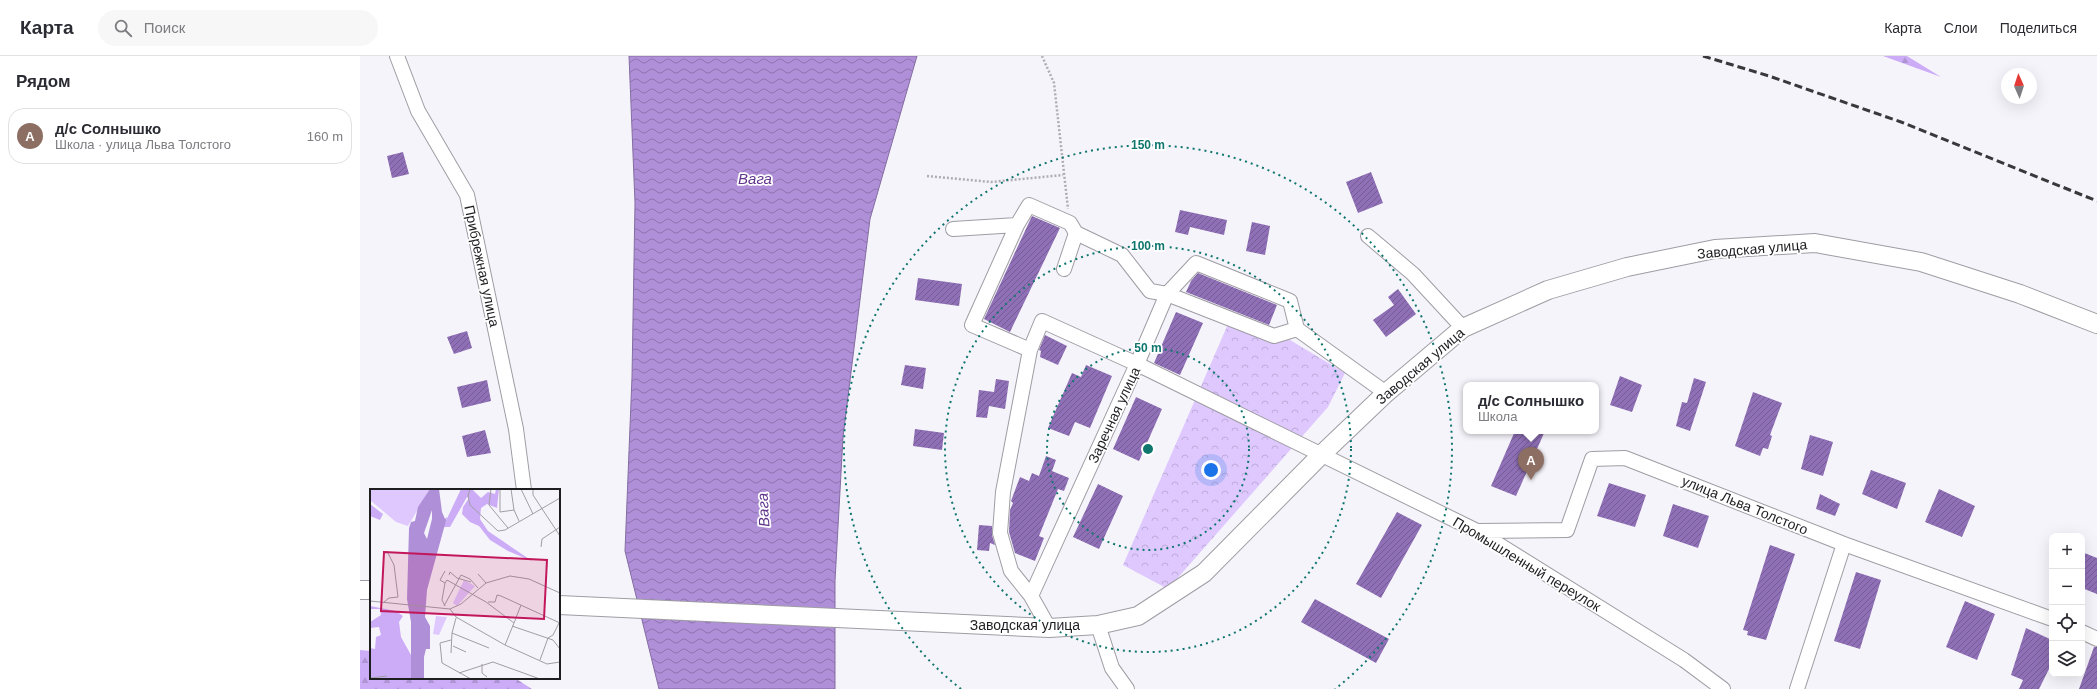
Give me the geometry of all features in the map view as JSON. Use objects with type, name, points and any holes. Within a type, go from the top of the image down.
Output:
[{"type":"main road","name":"Заводская улица","points":[[560,605],[586,608],[1049,628],[1098,625],[1138,616],[1204,573],[1321,455],[1386,393],[1463,328],[1548,290],[1627,267],[1715,249],[1815,244],[1921,262],[2020,294],[2097,324]]},
{"type":"street","name":"Прибрежная улица","points":[[397,56],[418,111],[467,195],[516,429],[524,489]]},
{"type":"street","points":[[1049,628],[1031,596],[1011,571],[1000,533],[1003,492],[1030,350],[972,325],[1017,225],[1029,205],[1122,255],[1150,290],[1167,294],[1274,336],[1297,329],[1386,393]]},
{"type":"street","points":[[953,229],[1017,225]]},
{"type":"street","points":[[1064,269],[1073,228]]},
{"type":"street","points":[[1368,236],[1413,274],[1463,328]]},
{"type":"street","name":"Заречная улица","points":[[1031,596],[1137,364],[1167,294],[1196,263],[1290,301],[1297,329]]},
{"type":"street","name":"Промышленный переулок","points":[[1030,350],[1042,321],[1137,364],[1477,531],[1684,660],[1723,689]]},
{"type":"street","name":"улица Льва Толстого","points":[[1477,531],[1567,530],[1592,459],[1625,458],[1844,544],[2049,618]]},
{"type":"street","points":[[1797,689],[1844,544]]},
{"type":"street","points":[[1098,625],[1112,668],[1127,689]]},
{"type":"street","points":[[2085,633],[2097,639]]},
{"type":"path","points":[[1042,56],[1054,83],[1063,175],[1073,228]]},
{"type":"path","points":[[927,176],[991,182],[1063,175]]},
{"type":"green space","points":[[1883,56],[1907,56],[1941,77]]},
{"type":"green space","points":[[1232,315],[1290,340],[1345,373],[1328,407],[1168,589],[1123,565]]},
{"type":"green space","points":[[360,650],[370,651],[370,679],[513,679],[518,680],[532,689],[360,689]]},
{"type":"water","name":"Вага","points":[[629,56],[917,56],[870,219],[843,437],[835,581],[835,689],[659,689],[625,551],[632,377],[635,203]]},
{"type":"building","points":[[403,152],[409,174],[392,178],[387,156]]},
{"type":"building","points":[[1371,172],[1383,203],[1358,213],[1346,182]]},
{"type":"building","points":[[1180,210],[1227,220],[1224,235],[1190,227],[1188,235],[1175,232]]},
{"type":"building","points":[[1032,216],[1060,228],[1010,332],[984,319]]},
{"type":"building","points":[[1252,222],[1270,226],[1265,255],[1246,251]]},
{"type":"building","points":[[1198,273],[1277,305],[1269,325],[1186,292],[1191,281]]},
{"type":"building","points":[[918,278],[962,284],[959,306],[915,300]]},
{"type":"building","points":[[1398,289],[1416,314],[1386,337],[1373,320],[1394,305],[1388,297]]},
{"type":"building","points":[[1176,312],[1203,323],[1180,375],[1154,363]]},
{"type":"building","points":[[467,331],[472,348],[454,354],[447,337]]},
{"type":"building","points":[[1045,335],[1067,346],[1058,365],[1040,357],[1041,351],[1039,350]]},
{"type":"building","points":[[905,365],[926,368],[923,389],[901,385]]},
{"type":"building","points":[[1086,365],[1112,376],[1090,428],[1075,422],[1069,436],[1048,428],[1072,373],[1081,377]]},
{"type":"building","points":[[1620,376],[1642,385],[1632,412],[1610,405]]},
{"type":"building","points":[[1694,378],[1706,382],[1690,431],[1676,426],[1682,402],[1687,403]]},
{"type":"building","points":[[996,379],[1009,381],[1005,409],[989,406],[987,418],[976,417],[979,390],[994,392]]},
{"type":"building","points":[[487,380],[491,401],[462,408],[457,387]]},
{"type":"building","points":[[1753,392],[1782,403],[1770,435],[1772,436],[1768,449],[1763,448],[1760,456],[1735,446]]},
{"type":"building","points":[[1136,397],[1162,409],[1139,461],[1113,449]]},
{"type":"building","points":[[915,429],[944,433],[942,450],[913,446]]},
{"type":"building","points":[[485,430],[491,453],[467,457],[462,436]]},
{"type":"building","points":[[1514,434],[1544,434],[1516,496],[1491,486]]},
{"type":"building","points":[[1810,435],[1833,442],[1823,476],[1801,469]]},
{"type":"building","points":[[1046,456],[1056,460],[1052,471],[1069,478],[1064,491],[1058,489],[1039,536],[1044,538],[1035,561],[1015,553],[1009,532],[1010,510],[1013,503],[1011,501],[1020,477],[1029,481],[1032,473],[1039,476]]},
{"type":"building","points":[[1871,470],[1906,483],[1897,509],[1862,494]]},
{"type":"building","points":[[1609,483],[1646,495],[1635,527],[1597,516]]},
{"type":"building","points":[[1098,484],[1123,496],[1099,549],[1073,537]]},
{"type":"building","points":[[1939,489],[1975,506],[1962,537],[1925,522]]},
{"type":"building","points":[[1820,494],[1840,504],[1835,516],[1816,509]]},
{"type":"building","points":[[1673,504],[1709,516],[1698,548],[1663,536]]},
{"type":"building","points":[[1397,512],[1422,525],[1381,598],[1356,584]]},
{"type":"building","points":[[979,525],[992,526],[992,535],[995,545],[990,543],[989,551],[977,550]]},
{"type":"building","points":[[1770,545],[1795,554],[1766,640],[1747,635],[1748,631],[1743,630]]},
{"type":"building","points":[[2085,553],[2097,558],[2097,594],[2085,589]]},
{"type":"building","points":[[1856,572],[1881,580],[1860,649],[1834,641]]},
{"type":"building","points":[[1315,599],[1389,639],[1376,663],[1301,622]]},
{"type":"building","points":[[1965,601],[1995,614],[1977,660],[1946,647]]},
{"type":"building","points":[[2026,628],[2049,639],[2049,669],[2039,689],[2019,689],[2023,680],[2011,675]]},
{"type":"building","points":[[2094,647],[2097,647],[2097,689],[2079,689],[2083,677],[2085,677],[2085,672]]},
{"type":"railway","points":[[1703,56],[1769,76],[1901,122],[2097,201]]},
{"type":"place","name":"д/с Солнышко","points":[[1531,480]]}]
